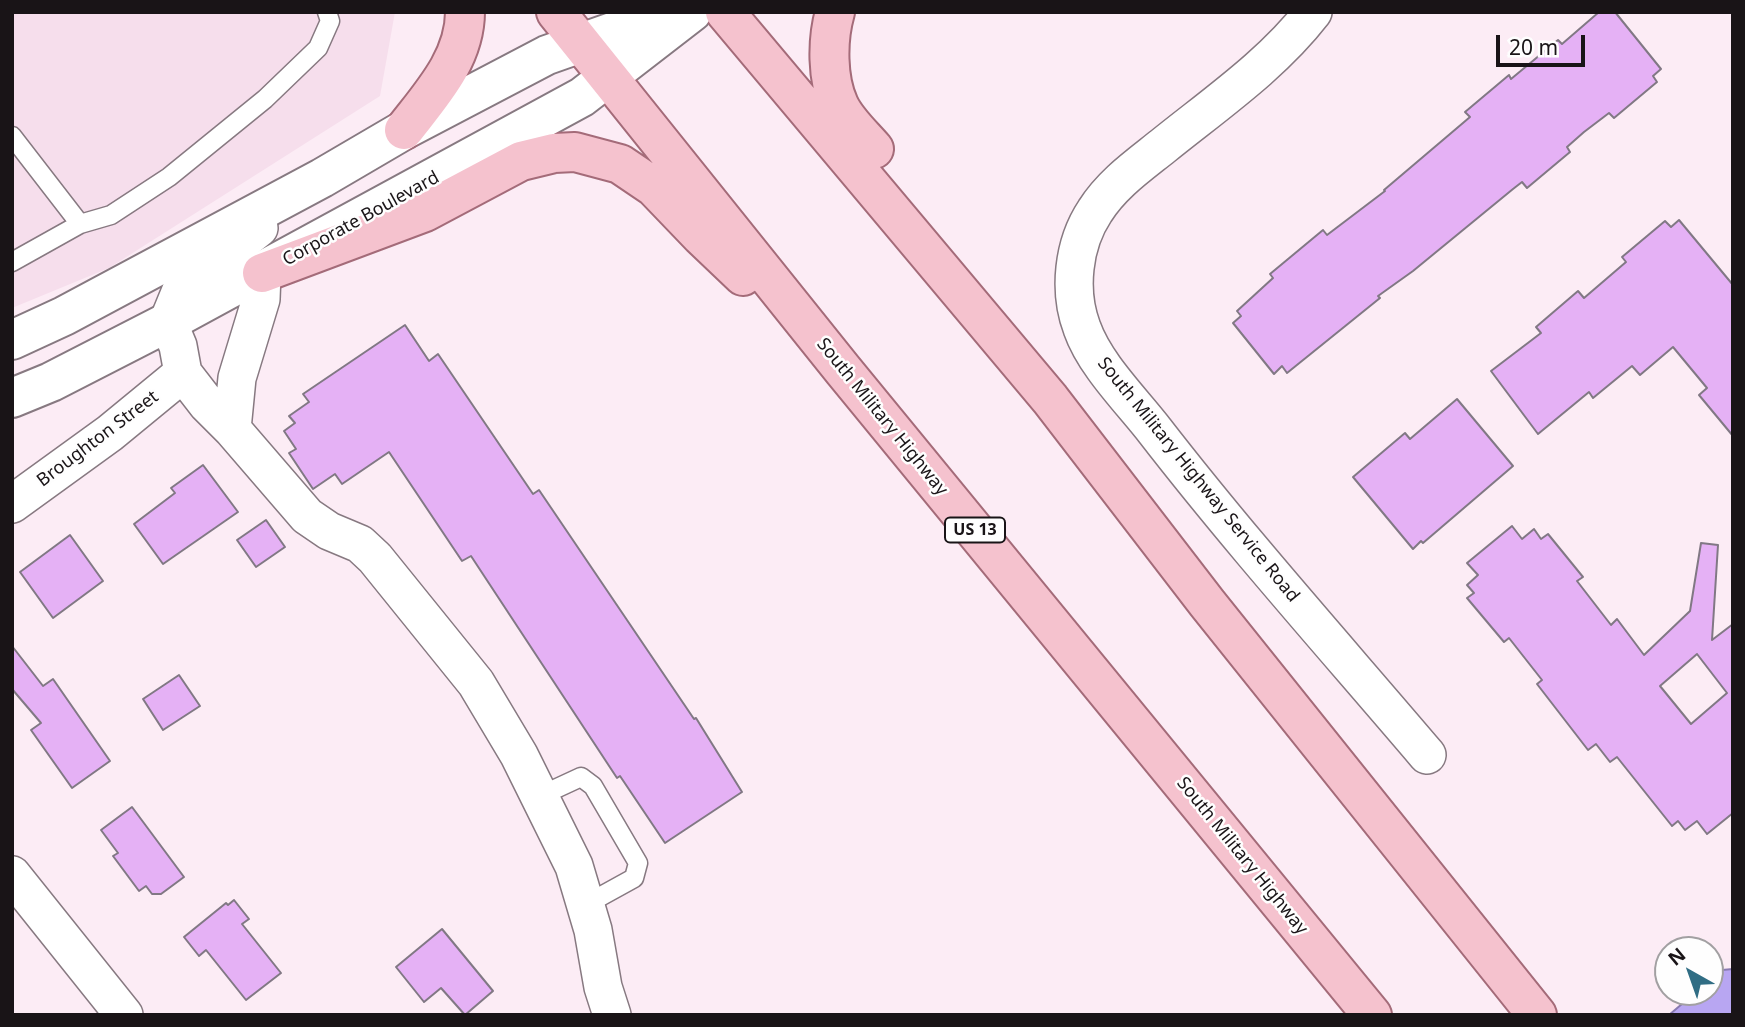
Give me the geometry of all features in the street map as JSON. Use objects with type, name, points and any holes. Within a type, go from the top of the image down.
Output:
[{"type":"main road","points":[[404,130],[447,74],[459,45],[465,12]]},
{"type":"main road","name":"South Military Highway","points":[[556,12],[843,370],[1372,1015]]},
{"type":"main road","points":[[725,12],[1049,399],[1207,603],[1534,1012]]},
{"type":"main road","points":[[835,12],[830,56],[832,85],[840,108],[957,250],[1049,399]]},
{"type":"main road","points":[[262,273],[425,212],[522,161],[575,152],[620,163],[654,187],[701,236],[843,370]]},
{"type":"street","points":[[12,340],[64,316],[547,55],[669,12]]},
{"type":"street","name":"Corporate Boulevard","points":[[12,398],[51,382],[262,273],[582,97],[692,12]]},
{"type":"street","name":"South Military Highway Service Road","points":[[1313,12],[1299,30],[1261,66],[1113,186],[1094,212],[1082,235],[1075,267],[1075,298],[1082,327],[1095,355],[1179,462],[1427,755]]},
{"type":"street","points":[[322,178],[240,243],[196,268],[186,278],[168,322],[178,346],[183,373],[207,404],[307,516],[329,531],[360,544],[376,558],[476,683],[519,755],[574,866],[593,930],[603,987],[612,1015]]},
{"type":"street","points":[[232,429],[237,377],[261,299],[262,273]]},
{"type":"street","name":"Broughton Street","points":[[12,504],[110,433],[183,373]]},
{"type":"street","points":[[13,876],[124,1015]]},
{"type":"lane","points":[[12,262],[80,224],[111,215],[169,177],[265,99],[318,48],[330,21],[327,12]]},
{"type":"lane","points":[[12,136],[80,224]]},
{"type":"lane","points":[[540,796],[581,777],[593,786],[638,863],[634,878],[586,905]]},
{"type":"shaded area","points":[[12,12],[395,12],[380,96],[109,268],[12,308]]},
{"type":"shaded area","points":[[1733,969],[1733,1015],[1669,1015],[1680,1006],[1724,1006],[1724,970]]},
{"type":"building","points":[[1599,12],[1615,12],[1661,69],[1653,76],[1657,82],[1614,118],[1609,113],[1584,132],[1567,147],[1570,152],[1527,188],[1522,182],[1413,271],[1378,296],[1380,298],[1287,373],[1282,366],[1274,374],[1233,323],[1241,316],[1237,311],[1273,278],[1270,274],[1323,230],[1327,235],[1385,191],[1470,117],[1465,112],[1509,75],[1511,79],[1558,40],[1562,44]]},
{"type":"building","points":[[1679,220],[1733,285],[1733,436],[1699,395],[1707,388],[1673,347],[1640,375],[1632,366],[1593,398],[1589,392],[1538,434],[1491,371],[1541,333],[1536,327],[1578,291],[1584,298],[1626,262],[1622,257],[1665,221],[1671,227]]},
{"type":"building","points":[[405,325],[429,361],[438,354],[533,494],[539,490],[694,719],[696,718],[742,792],[665,843],[620,776],[617,778],[471,556],[462,561],[389,452],[342,484],[335,474],[313,489],[289,453],[296,449],[284,431],[295,423],[289,416],[309,402],[303,394]]},
{"type":"building","points":[[1457,399],[1513,466],[1413,549],[1353,477],[1405,433],[1410,439]]},
{"type":"building","points":[[203,465],[238,512],[163,564],[134,524],[175,493],[171,488]]},
{"type":"building","points":[[266,520],[285,547],[256,567],[237,540]]},
{"type":"building","points":[[1512,526],[1522,539],[1534,529],[1541,539],[1548,534],[1583,577],[1577,581],[1611,625],[1617,619],[1644,655],[1690,611],[1701,543],[1718,545],[1712,640],[1733,624],[1733,813],[1707,834],[1697,821],[1685,830],[1678,821],[1672,826],[1617,757],[1610,762],[1596,744],[1588,750],[1537,684],[1542,680],[1509,638],[1504,642],[1467,598],[1474,593],[1467,585],[1478,575],[1467,563]],"holes":[[[1697,654],[1727,693],[1691,724],[1660,686]]]},
{"type":"building","points":[[70,535],[103,581],[53,618],[20,572]]},
{"type":"building","points":[[12,646],[43,686],[53,679],[110,761],[72,788],[31,730],[41,723],[12,689]]},
{"type":"building","points":[[179,675],[200,706],[163,730],[143,699]]},
{"type":"building","points":[[132,807],[184,877],[161,894],[152,894],[146,886],[139,891],[113,856],[118,853],[101,830]]},
{"type":"building","points":[[234,900],[249,919],[242,924],[281,973],[246,1000],[206,950],[199,956],[184,937],[226,903],[228,905]]},
{"type":"building","points":[[442,929],[493,991],[465,1015],[441,988],[424,1002],[396,967]]}]
